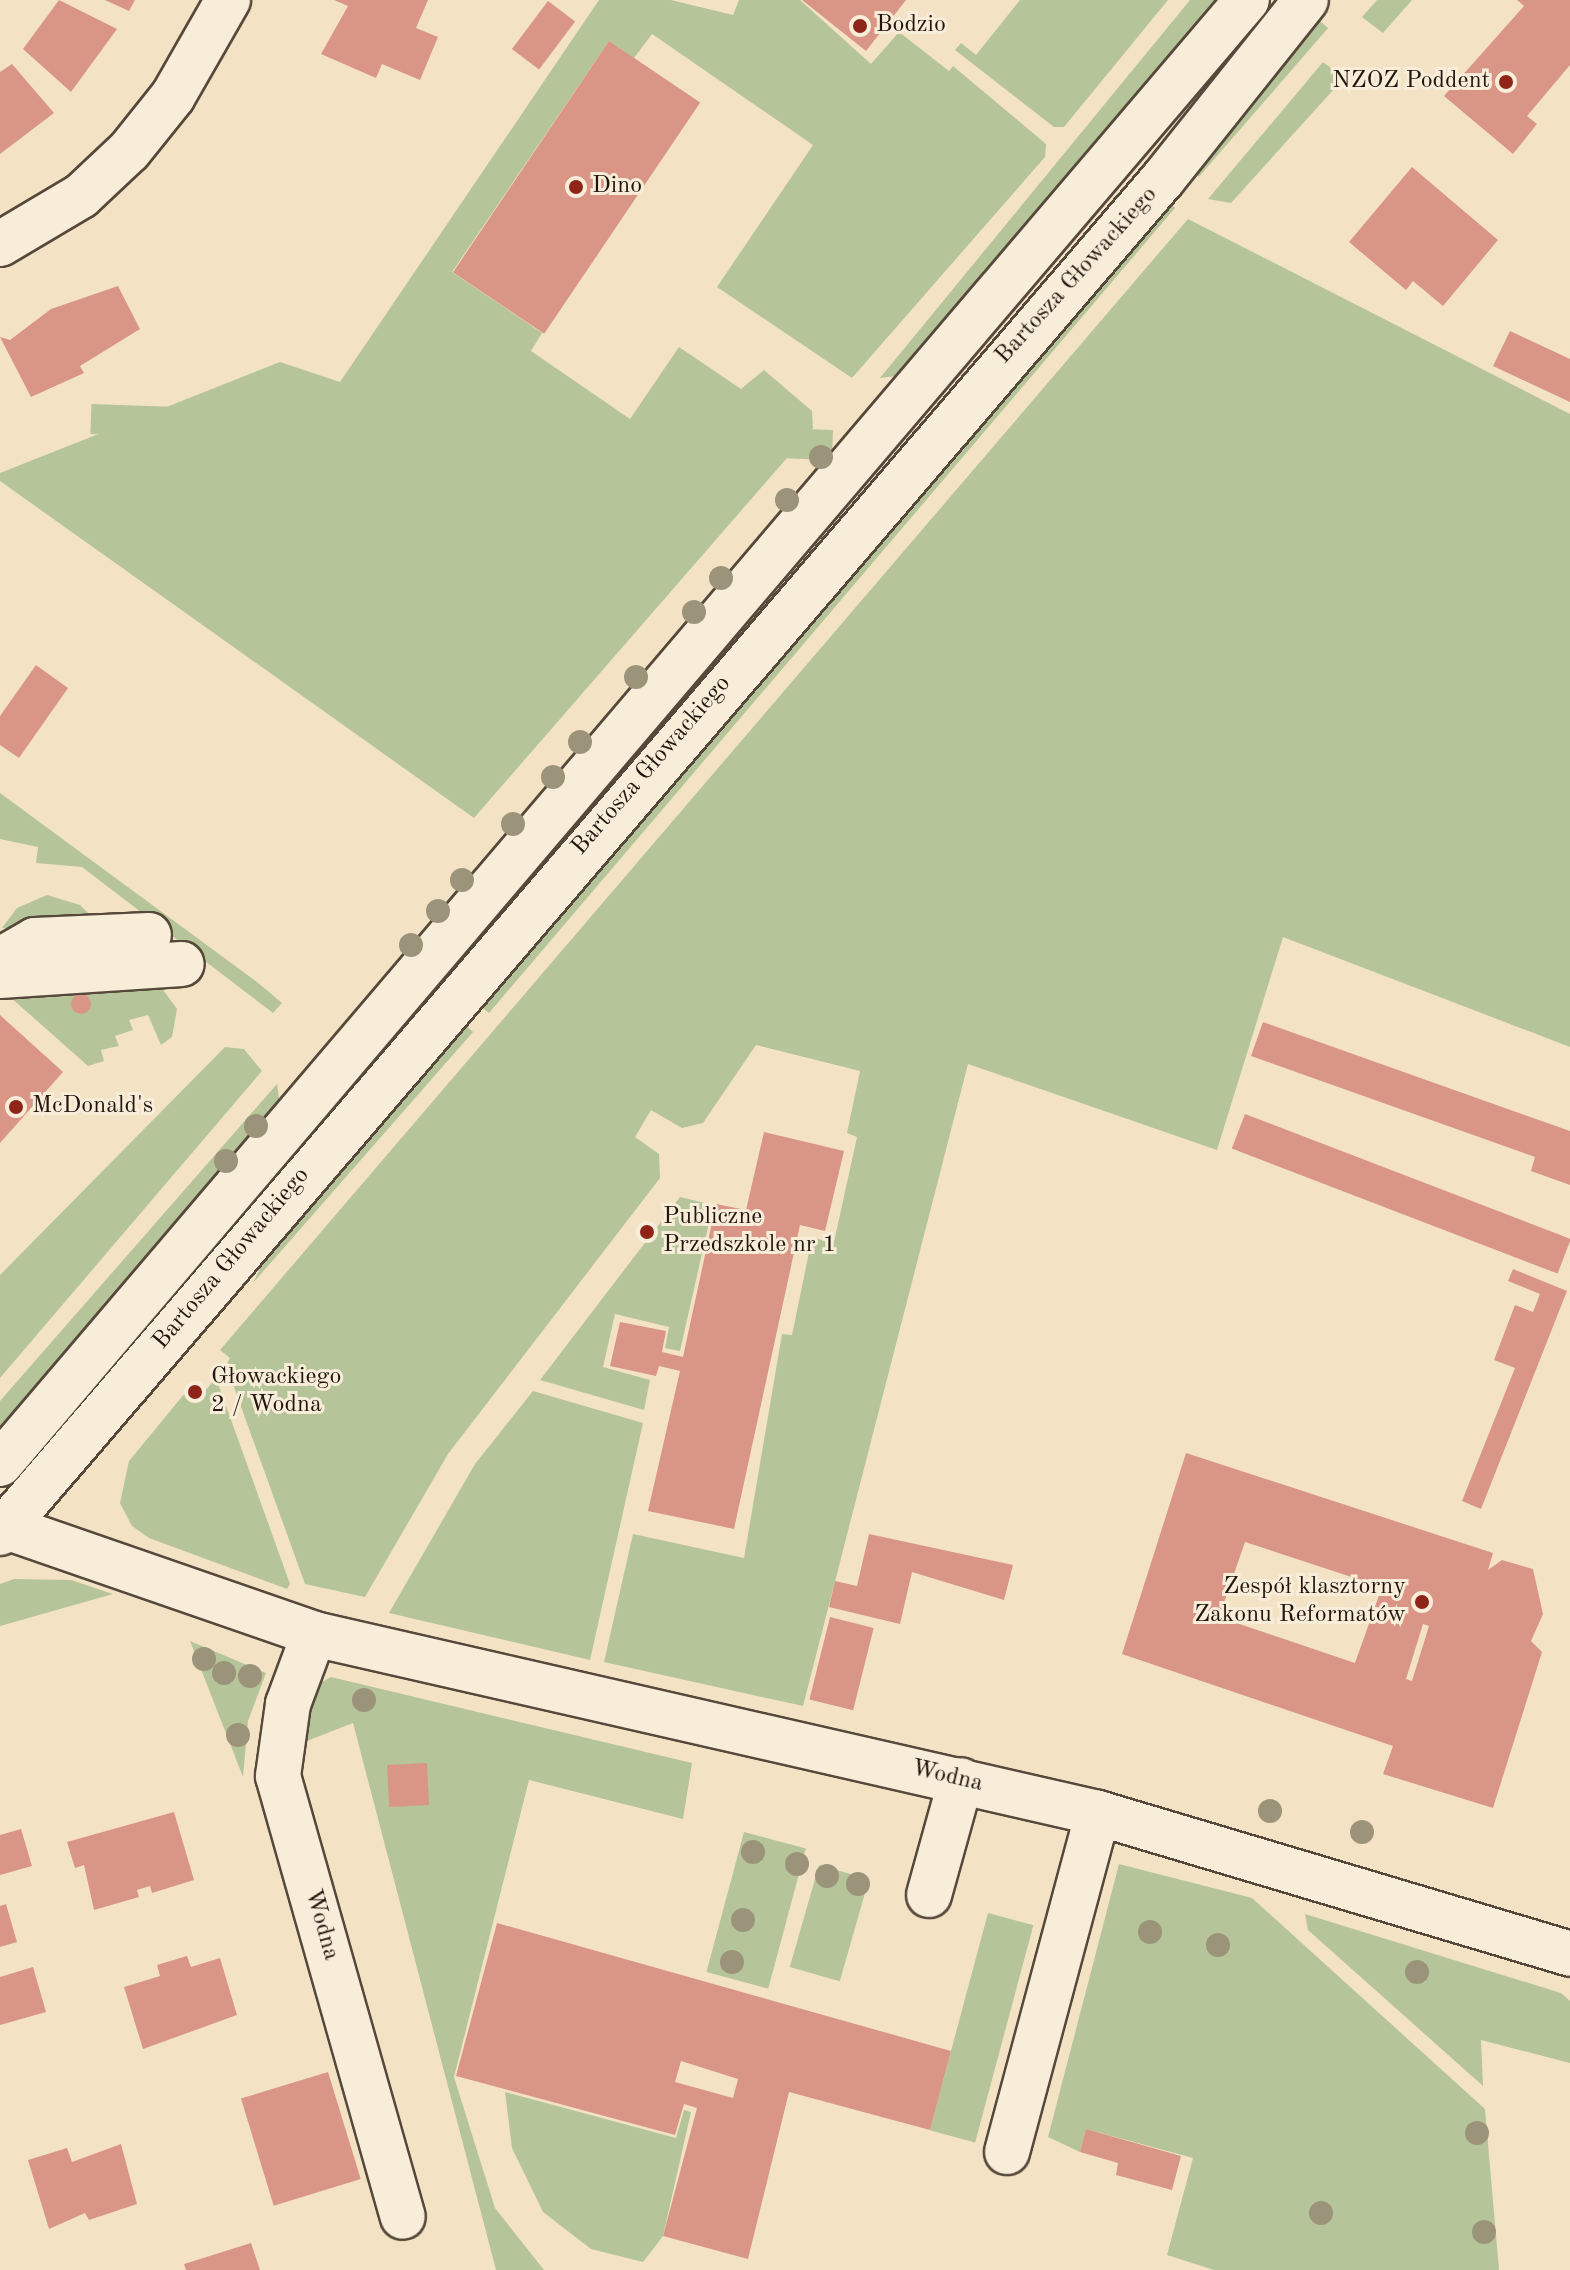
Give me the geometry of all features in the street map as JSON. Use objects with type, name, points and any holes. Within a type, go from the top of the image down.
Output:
[{"type":"street","points":[[0,244],[81,196],[129,151],[173,96],[228,0]]},
{"type":"street","name":"Bartosza Głowackiego","points":[[0,1464],[1247,0]]},
{"type":"street","name":"Bartosza Głowackiego","points":[[2,1529],[1163,179],[1306,0]]},
{"type":"street","points":[[0,960],[35,940],[149,935]]},
{"type":"street","points":[[0,976],[182,964]]},
{"type":"street","name":"Wodna","points":[[2,1529],[314,1634],[1098,1813],[1570,1954]]},
{"type":"street","name":"Wodna","points":[[314,1634],[288,1704],[278,1776],[403,2217]]},
{"type":"street","points":[[929,1895],[961,1780]]},
{"type":"street","points":[[1007,2152],[1098,1813]]},
{"type":"green space","points":[[599,0],[671,0],[733,15],[739,0],[800,0],[871,64],[899,32],[949,71],[953,66],[1046,144],[1045,157],[852,378],[717,287],[813,145],[652,34],[634,58],[609,41],[452,272],[542,333],[531,351],[630,419],[679,347],[741,389],[764,370],[812,411],[813,428],[474,818],[0,481],[0,473],[280,362],[340,382]]},
{"type":"green space","points":[[1020,0],[1168,0],[1064,127],[1054,127],[955,50],[961,43],[976,55]]},
{"type":"green space","points":[[1190,0],[1221,0],[904,375],[880,378]]},
{"type":"green space","points":[[1377,0],[1412,0],[1383,33],[1362,17]]},
{"type":"green space","points":[[1313,15],[1328,28],[1199,177],[1184,164]]},
{"type":"green space","points":[[1323,62],[1344,78],[1231,203],[1208,199]]},
{"type":"green space","points":[[1162,197],[1175,208],[489,1013],[472,1000]]},
{"type":"green space","points":[[1188,219],[1570,414],[1570,1047],[1283,937],[1217,1150],[968,1064],[803,1706],[604,1662],[633,1534],[744,1558],[782,1334],[792,1335],[812,1238],[834,1242],[857,1137],[847,1133],[860,1071],[756,1045],[703,1123],[682,1128],[651,1110],[635,1137],[659,1154],[660,1178],[448,1454],[365,1597],[305,1584],[226,1365],[230,1358],[220,1350]]},
{"type":"green space","points":[[91,404],[833,430],[832,460],[90,434]]},
{"type":"green space","points":[[0,793],[282,1003],[273,1013],[82,867],[36,863],[38,847],[0,839]]},
{"type":"green space","points":[[47,895],[80,905],[98,923],[2,928],[17,908]]},
{"type":"green space","points":[[161,987],[177,1009],[172,1037],[161,1045],[148,1015],[129,1020],[133,1030],[115,1036],[119,1046],[101,1050],[104,1061],[88,1066],[0,988]]},
{"type":"green space","points":[[463,1023],[473,1032],[253,1283],[272,1244]]},
{"type":"green space","points":[[225,1047],[244,1049],[262,1071],[0,1378],[0,1275]]},
{"type":"green space","points":[[277,1084],[280,1105],[0,1439],[0,1401]]},
{"type":"green space","points":[[680,1197],[713,1205],[680,1351],[665,1348],[669,1327],[615,1314],[603,1367],[650,1380],[644,1410],[540,1380]]},
{"type":"green space","points":[[216,1378],[290,1584],[287,1589],[149,1538],[132,1526],[120,1503],[129,1461],[194,1382],[204,1392]]},
{"type":"green space","points":[[533,1391],[643,1423],[590,1660],[389,1613],[475,1464]]},
{"type":"green space","points":[[14,1579],[71,1580],[113,1594],[0,1626],[0,1584]]},
{"type":"green space","points":[[190,1641],[266,1673],[248,1721],[243,1777]]},
{"type":"green space","points":[[331,1677],[692,1763],[683,1819],[529,1780],[454,2077],[495,2208],[544,2270],[496,2270],[353,1723],[299,1744],[311,1688]]},
{"type":"green space","points":[[744,1832],[806,1849],[768,1989],[706,1972]]},
{"type":"green space","points":[[1119,1864],[1252,1898],[1485,2109],[1499,2270],[1214,2270],[1167,2255],[1193,2158],[1086,2129],[1080,2152],[1048,2137]]},
{"type":"green space","points":[[819,1865],[869,1879],[840,1981],[790,1967]]},
{"type":"green space","points":[[988,1913],[1033,1925],[975,2142],[930,2130]]},
{"type":"green space","points":[[1305,1914],[1561,1993],[1570,2001],[1570,2063],[1481,2040],[1483,2086],[1308,1930]]},
{"type":"green space","points":[[505,2092],[676,2138],[684,2110],[691,2112],[663,2236],[643,2262],[591,2249],[543,2212],[512,2148]]},
{"type":"building","points":[[59,0],[117,29],[71,92],[23,49]]},
{"type":"building","points":[[105,0],[135,0],[129,11]]},
{"type":"building","points":[[334,0],[428,0],[416,28],[438,37],[420,80],[382,64],[376,78],[321,54],[348,6]]},
{"type":"building","name":"Bodzio","points":[[802,0],[906,0],[866,51]]},
{"type":"building","name":"NZOZ Poddent","points":[[1517,0],[1570,0],[1570,65],[1527,116],[1537,124],[1513,154],[1444,96],[1524,6]]},
{"type":"building","points":[[548,1],[575,21],[539,69],[512,49]]},
{"type":"building","name":"Dino","points":[[609,41],[700,103],[544,334],[453,272]]},
{"type":"building","points":[[12,64],[54,113],[0,154],[0,72]]},
{"type":"building","points":[[1412,167],[1498,240],[1443,306],[1413,281],[1406,290],[1349,242]]},
{"type":"building","points":[[118,286],[140,329],[80,366],[84,373],[31,397],[0,337],[10,340],[51,309]]},
{"type":"building","points":[[1510,331],[1570,359],[1570,402],[1493,366]]},
{"type":"building","points":[[36,665],[68,688],[19,758],[0,745],[0,716]]},
{"type":"building","points":[[77,994],[85,994],[91,1004],[85,1014],[77,1014],[71,1008],[71,1000]]},
{"type":"building","name":"McDonald's","points":[[0,1015],[63,1072],[0,1143]]},
{"type":"building","points":[[1263,1022],[1570,1131],[1570,1185],[1531,1171],[1535,1157],[1251,1056]]},
{"type":"building","points":[[1245,1114],[1570,1239],[1558,1274],[1232,1149]]},
{"type":"building","points":[[764,1132],[844,1151],[825,1231],[800,1225],[734,1529],[648,1511],[680,1371],[659,1366],[656,1376],[610,1366],[620,1322],[666,1331],[662,1352],[683,1357],[716,1204],[746,1210]]},
{"type":"building","points":[[1513,1269],[1567,1291],[1481,1509],[1462,1501],[1515,1368],[1494,1360],[1515,1305],[1533,1312],[1540,1294],[1508,1281]]},
{"type":"building","name":"Zespół klasztorny Zakonu Reformatów","points":[[1186,1453],[1493,1553],[1488,1570],[1502,1560],[1533,1569],[1543,1614],[1531,1641],[1542,1652],[1493,1808],[1383,1774],[1393,1746],[1122,1654]],"holes":[[[1245,1542],[1382,1587],[1355,1663],[1219,1617]],[[1423,1624],[1429,1626],[1412,1681],[1406,1679]]]},
{"type":"building","points":[[869,1534],[1013,1565],[1004,1600],[912,1572],[900,1624],[829,1607],[835,1581],[857,1586]]},
{"type":"building","points":[[830,1617],[874,1628],[853,1710],[809,1699]]},
{"type":"building","points":[[427,1763],[429,1805],[389,1807],[387,1765]]},
{"type":"building","points":[[174,1812],[194,1880],[152,1893],[150,1886],[137,1890],[139,1897],[94,1910],[84,1865],[75,1868],[67,1842]]},
{"type":"building","points":[[21,1829],[32,1866],[0,1875],[0,1835]]},
{"type":"building","points":[[6,1904],[17,1942],[0,1947],[0,1906]]},
{"type":"building","points":[[497,1923],[951,2051],[930,2130],[789,2092],[748,2259],[663,2236],[697,2108],[684,2104],[675,2135],[456,2076]],"holes":[[[681,2061],[738,2079],[733,2098],[675,2082]]]},
{"type":"building","points":[[187,1956],[191,1967],[220,1958],[237,2015],[143,2049],[124,1987],[160,1976],[157,1965]]},
{"type":"building","points":[[33,1967],[46,2012],[0,2025],[0,1977]]},
{"type":"building","points":[[328,2072],[361,2179],[274,2206],[241,2099]]},
{"type":"building","points":[[1086,2129],[1181,2156],[1172,2190],[1116,2175],[1118,2163],[1080,2152]]},
{"type":"building","points":[[121,2144],[137,2204],[89,2220],[85,2213],[49,2229],[28,2160],[67,2148],[72,2162]]},
{"type":"building","points":[[251,2243],[260,2270],[186,2270],[184,2264]]},
{"type":"place","name":"Bodzio","points":[[860,26]]},
{"type":"place","name":"NZOZ Poddent","points":[[1506,82]]},
{"type":"place","name":"Dino","points":[[576,187]]},
{"type":"place","name":"McDonald's","points":[[16,1107]]},
{"type":"place","name":"Publiczne Przedszkole nr 1","points":[[647,1232]]},
{"type":"place","name":"Głowackiego 2 / Wodna","points":[[195,1392]]},
{"type":"place","name":"Zespół klasztorny Zakonu Reformatów","points":[[1422,1602]]}]
